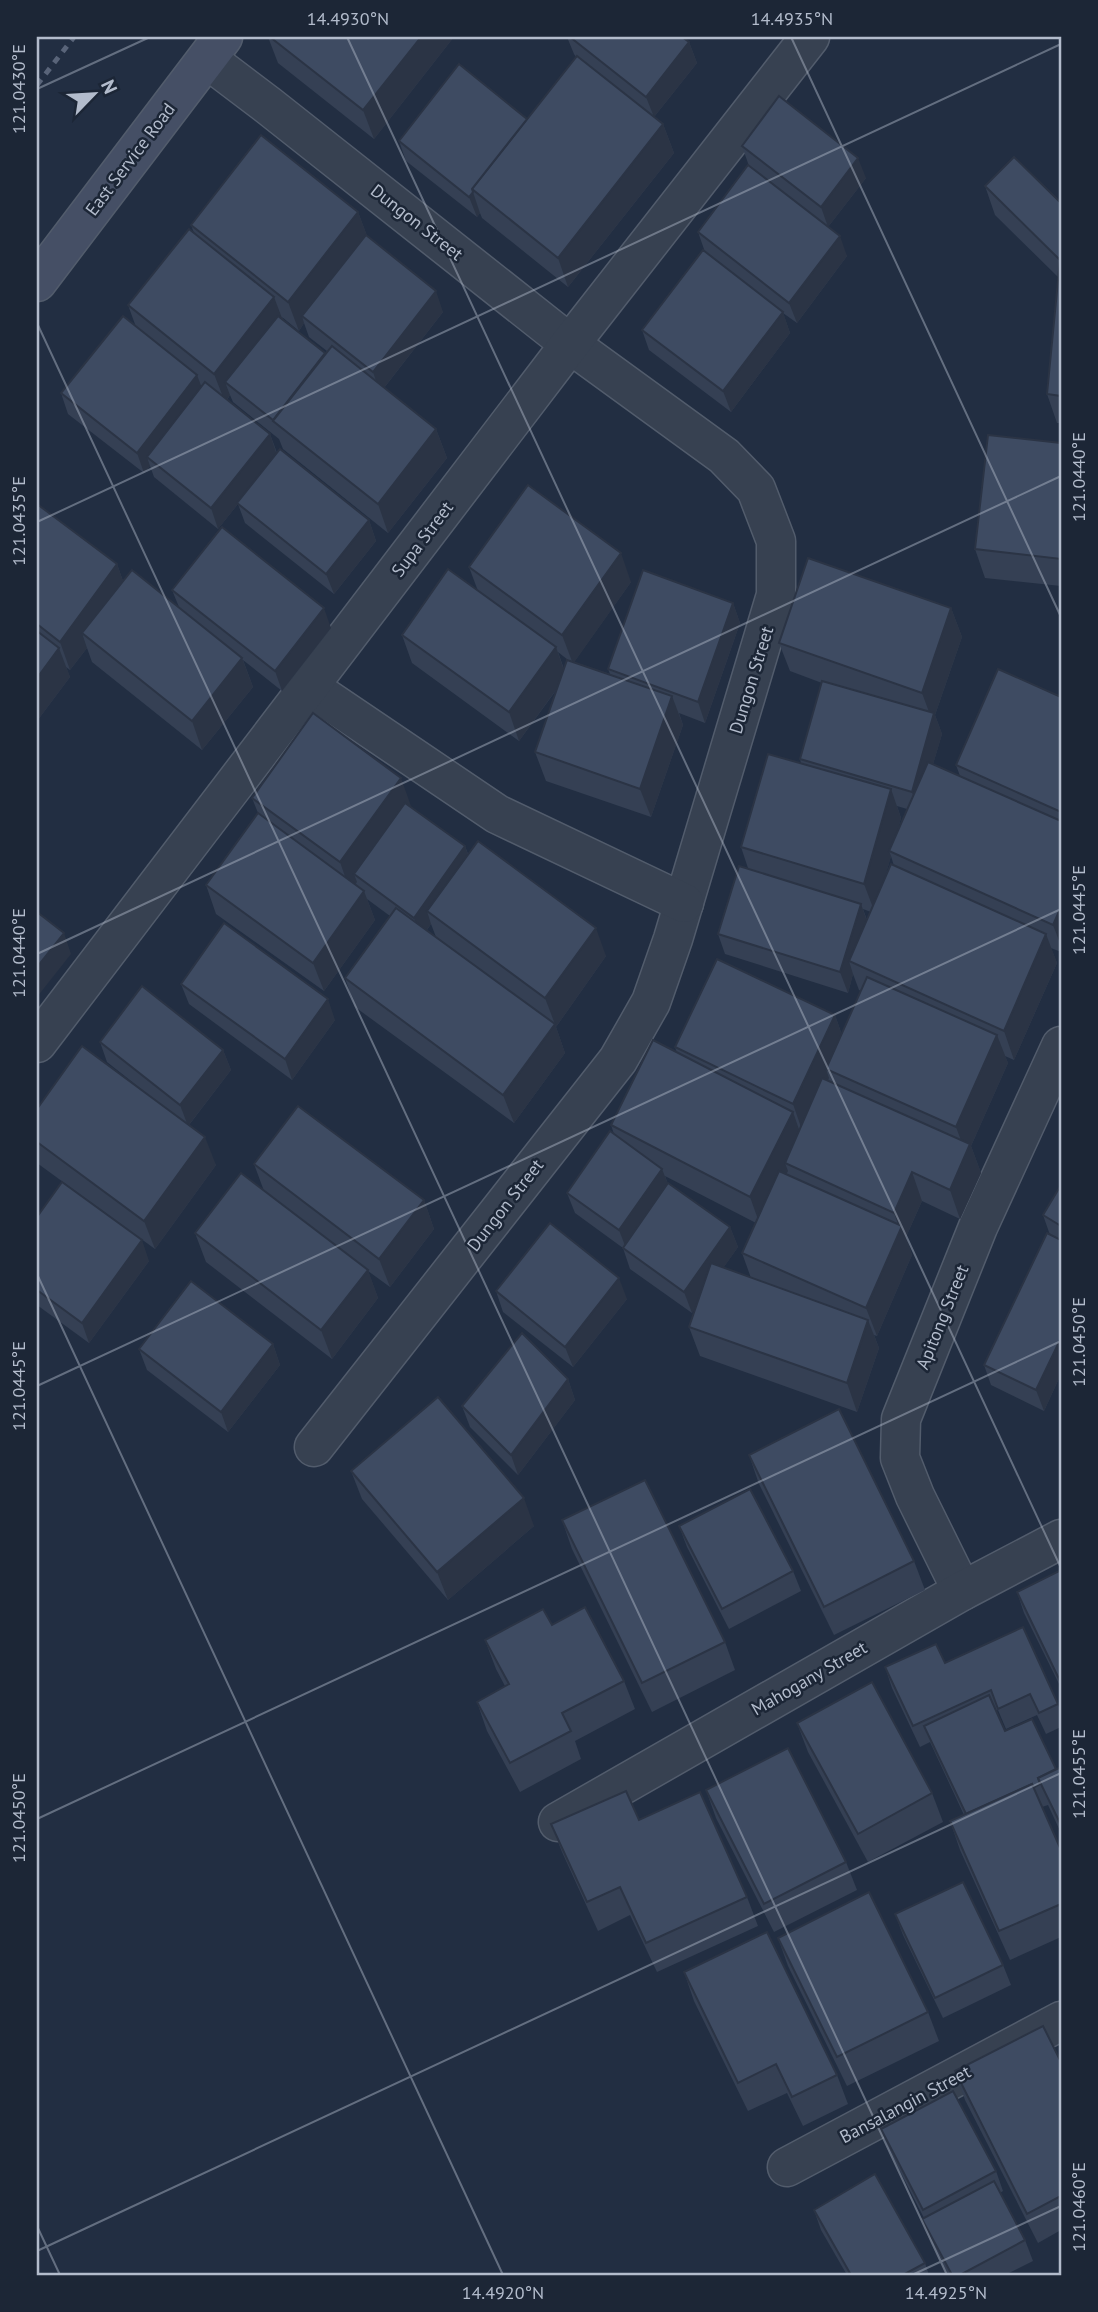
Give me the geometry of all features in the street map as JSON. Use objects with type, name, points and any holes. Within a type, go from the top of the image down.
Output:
[{"type":"main road","name":"East Service Road","points":[[37,282],[215,48]]},
{"type":"street","name":"Supa Street","points":[[37,1043],[570,344],[810,37]]},
{"type":"street","name":"Dungon Street","points":[[215,48],[269,106],[570,344],[724,456],[756,489],[776,541],[776,596],[684,903],[651,1002],[618,1060],[314,1447]]},
{"type":"street","points":[[309,687],[497,814],[684,903]]},
{"type":"street","name":"Apitong Street","points":[[962,1591],[915,1496],[900,1458],[901,1419],[978,1227],[1061,1046]]},
{"type":"street","name":"Mahogany Street","points":[[558,1822],[962,1591],[1061,1539]]},
{"type":"street","name":"Bansalangin Street","points":[[787,2167],[1061,2021]]},
{"type":"building","points":[[270,37],[421,37],[363,110]]},
{"type":"building","points":[[570,37],[682,37],[689,42],[646,97]]},
{"type":"building","points":[[577,56],[663,124],[558,258],[472,189]]},
{"type":"building","points":[[459,64],[527,119],[472,189],[469,197],[399,141]]},
{"type":"building","points":[[779,96],[858,158],[821,207],[742,146]]},
{"type":"building","points":[[261,135],[358,212],[288,302],[191,225]]},
{"type":"building","points":[[1014,157],[1061,203],[1061,396],[1047,394],[1060,260],[985,186]]},
{"type":"building","points":[[748,165],[840,236],[789,303],[698,232]]},
{"type":"building","points":[[189,229],[274,297],[214,374],[128,305]]},
{"type":"building","points":[[366,235],[436,291],[373,372],[302,316]]},
{"type":"building","points":[[703,250],[783,312],[723,391],[642,330]]},
{"type":"building","points":[[123,316],[197,375],[137,453],[61,393]]},
{"type":"building","points":[[278,316],[325,353],[273,420],[225,382]]},
{"type":"building","points":[[332,346],[436,429],[378,504],[273,421]]},
{"type":"building","points":[[205,382],[270,434],[211,508],[147,457]]},
{"type":"building","points":[[988,435],[1061,443],[1061,559],[975,549]]},
{"type":"building","points":[[280,449],[369,520],[326,574],[237,503]]},
{"type":"building","points":[[528,485],[621,553],[562,635],[469,567]]},
{"type":"building","points":[[37,504],[117,564],[60,642],[37,624]]},
{"type":"building","points":[[222,527],[324,608],[275,671],[172,590]]},
{"type":"building","points":[[808,558],[951,608],[922,693],[779,643]]},
{"type":"building","points":[[448,569],[556,647],[509,712],[402,635]]},
{"type":"building","points":[[132,570],[242,658],[192,721],[82,633]]},
{"type":"building","points":[[643,570],[733,603],[698,702],[608,669]]},
{"type":"building","points":[[37,631],[59,648],[37,678]]},
{"type":"building","points":[[567,660],[672,696],[640,789],[535,752]]},
{"type":"building","points":[[998,669],[1061,697],[1061,812],[956,765]]},
{"type":"building","points":[[822,681],[934,713],[912,792],[800,759]]},
{"type":"building","points":[[313,713],[401,778],[340,862],[252,798]]},
{"type":"building","points":[[768,754],[891,789],[864,884],[741,847]]},
{"type":"building","points":[[928,762],[1061,821],[1061,907],[1053,925],[889,851]]},
{"type":"building","points":[[405,803],[465,846],[414,918],[354,874]]},
{"type":"building","points":[[258,813],[364,891],[313,963],[206,885]]},
{"type":"building","points":[[478,841],[596,928],[545,998],[427,911]]},
{"type":"building","points":[[891,864],[1046,934],[1004,1031],[849,961]]},
{"type":"building","points":[[739,866],[861,904],[840,972],[718,934]]},
{"type":"building","points":[[396,908],[555,1024],[503,1095],[345,978]]},
{"type":"building","points":[[37,912],[64,933],[37,967]]},
{"type":"building","points":[[224,923],[328,999],[285,1059],[181,984]]},
{"type":"building","points":[[717,959],[835,1015],[793,1104],[675,1047]]},
{"type":"building","points":[[867,977],[997,1035],[956,1127],[826,1069]]},
{"type":"building","points":[[142,986],[223,1050],[180,1105],[100,1042]]},
{"type":"building","points":[[653,1040],[793,1112],[750,1197],[611,1125]]},
{"type":"building","points":[[82,1046],[205,1137],[144,1221],[37,1142],[37,1109]]},
{"type":"building","points":[[822,1078],[970,1144],[950,1190],[912,1172],[894,1213],[785,1163]]},
{"type":"building","points":[[298,1106],[424,1200],[379,1259],[254,1164]]},
{"type":"building","points":[[610,1131],[662,1169],[619,1230],[567,1193]]},
{"type":"building","points":[[779,1171],[902,1226],[866,1308],[742,1253]]},
{"type":"building","points":[[241,1173],[368,1270],[321,1330],[195,1233]]},
{"type":"building","points":[[62,1182],[142,1240],[82,1323],[37,1290],[37,1217]]},
{"type":"building","points":[[668,1183],[730,1227],[684,1292],[623,1248]]},
{"type":"building","points":[[1061,1185],[1061,1226],[1043,1215]]},
{"type":"building","points":[[550,1223],[619,1278],[565,1347],[496,1291]]},
{"type":"building","points":[[1047,1233],[1061,1240],[1061,1338],[1036,1390],[984,1365]]},
{"type":"building","points":[[711,1263],[868,1320],[847,1383],[689,1327]]},
{"type":"building","points":[[191,1281],[273,1344],[221,1412],[139,1349]]},
{"type":"building","points":[[522,1333],[568,1379],[511,1455],[462,1406]]},
{"type":"building","points":[[438,1397],[524,1498],[437,1572],[351,1471]]},
{"type":"building","points":[[839,1409],[914,1561],[824,1607],[749,1455]]},
{"type":"building","points":[[645,1480],[725,1642],[642,1683],[562,1520]]},
{"type":"building","points":[[750,1489],[793,1571],[722,1609],[679,1526]]},
{"type":"building","points":[[1061,1570],[1061,1683],[1017,1592]]},
{"type":"building","points":[[585,1607],[624,1681],[562,1713],[571,1731],[510,1763],[477,1702],[509,1684],[485,1640],[543,1609],[552,1625]]},
{"type":"building","points":[[1023,1627],[1058,1704],[1039,1713],[1030,1694],[998,1709],[991,1690],[913,1726],[885,1667],[936,1644],[945,1663]]},
{"type":"building","points":[[872,1682],[932,1793],[858,1834],[797,1723]]},
{"type":"building","points":[[989,1695],[1005,1731],[1032,1719],[1056,1769],[1038,1778],[1040,1784],[1033,1788],[1032,1784],[966,1814],[924,1726]]},
{"type":"building","points":[[788,1748],[846,1862],[764,1904],[706,1790]]},
{"type":"building","points":[[1061,1767],[1061,1825],[1038,1778]]},
{"type":"building","points":[[1032,1784],[1061,1850],[1061,1904],[999,1931],[950,1821]]},
{"type":"building","points":[[626,1791],[639,1820],[700,1792],[747,1897],[646,1943],[620,1887],[587,1902],[551,1824]]},
{"type":"building","points":[[963,1882],[1003,1965],[935,1998],[895,1914]]},
{"type":"building","points":[[869,1892],[928,2012],[837,2057],[778,1938]]},
{"type":"building","points":[[767,1932],[837,2075],[792,2097],[776,2064],[738,2083],[684,1972]]},
{"type":"building","points":[[1043,2026],[1061,2062],[1061,2196],[1027,2214],[955,2071]]},
{"type":"building","points":[[953,2091],[996,2171],[923,2210],[881,2129]]},
{"type":"building","points":[[875,2174],[925,2263],[903,2275],[851,2275],[814,2210]]},
{"type":"building","points":[[994,2181],[1025,2240],[960,2275],[952,2275],[922,2219]]},
{"type":"railway","points":[[37,85],[74,37]]}]
